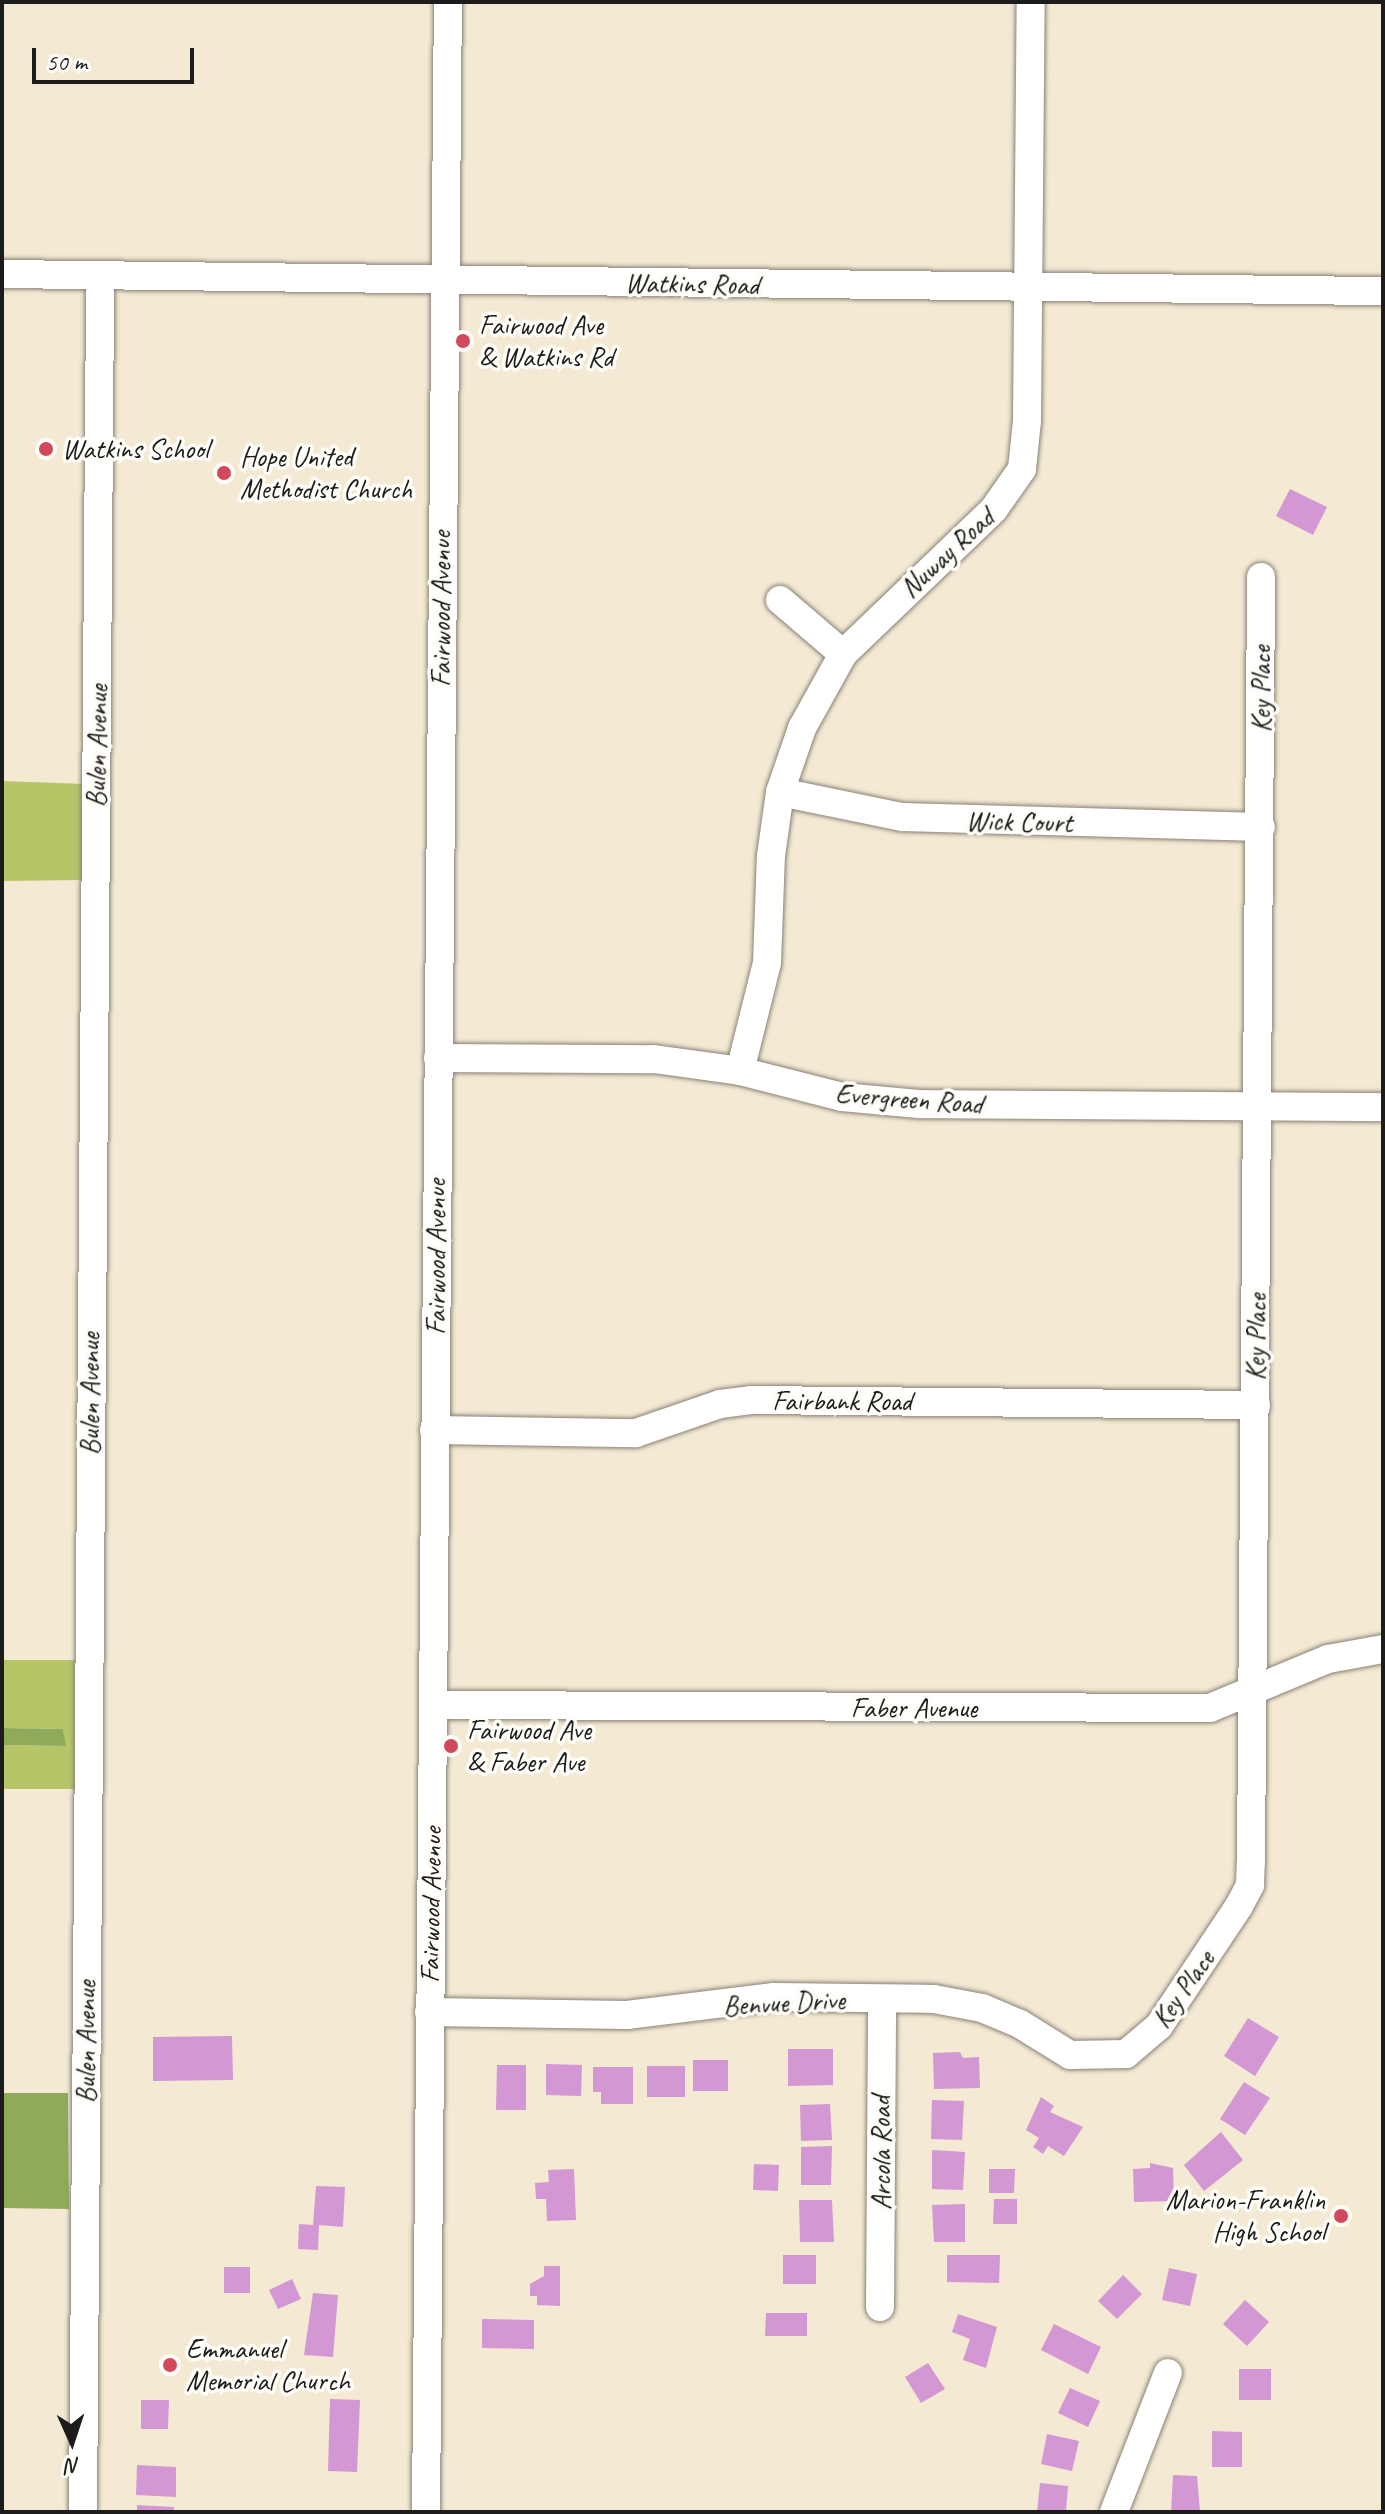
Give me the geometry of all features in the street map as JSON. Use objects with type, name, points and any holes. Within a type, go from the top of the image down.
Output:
[{"type":"street","name":"Fairwood Avenue","points":[[426,2512],[442,280],[448,2]]},
{"type":"street","name":"Nuway Road","points":[[740,1071],[767,963],[771,856],[780,792],[802,728],[843,654],[1010,492],[1026,448],[1031,2]]},
{"type":"street","name":"Watkins Road","points":[[2,274],[1383,291]]},
{"type":"street","name":"Bulen Avenue","points":[[83,2512],[100,276]]},
{"type":"street","name":"Key Place","points":[[1126,2054],[1159,2026],[1250,1885],[1259,1106],[1261,577]]},
{"type":"street","points":[[780,600],[843,654]]},
{"type":"street","name":"Wick Court","points":[[780,792],[902,817],[1261,827]]},
{"type":"street","name":"Evergreen Road","points":[[438,1058],[654,1059],[740,1071],[842,1097],[919,1104],[1383,1107]]},
{"type":"street","name":"Fairbank Road","points":[[434,1430],[636,1433],[720,1404],[751,1400],[1256,1405]]},
{"type":"street","name":"Faber Avenue","points":[[434,1705],[1210,1708],[1253,1694],[1328,1659],[1383,1649]]},
{"type":"street","name":"Benvue Drive","points":[[429,2012],[627,2015],[774,1997],[934,1999],[982,2008],[1020,2024],[1070,2055],[1126,2054]]},
{"type":"street","name":"Arcola Road","points":[[880,2307],[882,1999]]},
{"type":"street","points":[[1114,2512],[1168,2373]]},
{"type":"green space","points":[[2,781],[85,784],[84,880],[2,881]]},
{"type":"green space","points":[[2,1660],[80,1660],[79,1789],[2,1789],[2,1745],[65,1746],[63,1729],[2,1728]]},
{"type":"green space","points":[[2,1728],[63,1729],[66,1746],[2,1745]]},
{"type":"green space","points":[[2,2093],[68,2093],[69,2209],[2,2208]]},
{"type":"building","points":[[1290,489],[1327,507],[1313,535],[1276,516]]},
{"type":"building","points":[[1248,2018],[1279,2037],[1255,2076],[1224,2056]]},
{"type":"building","points":[[232,2036],[233,2080],[153,2081],[153,2037]]},
{"type":"building","points":[[788,2049],[833,2049],[833,2085],[788,2086]]},
{"type":"building","points":[[960,2052],[963,2058],[979,2057],[980,2088],[934,2089],[933,2053]]},
{"type":"building","points":[[693,2060],[728,2060],[728,2091],[693,2091]]},
{"type":"building","points":[[546,2064],[582,2065],[581,2096],[546,2095]]},
{"type":"building","points":[[497,2065],[526,2065],[526,2110],[496,2110]]},
{"type":"building","points":[[647,2066],[685,2066],[685,2097],[647,2097]]},
{"type":"building","points":[[593,2067],[633,2067],[633,2104],[601,2104],[601,2092],[593,2092]]},
{"type":"building","points":[[1244,2082],[1270,2098],[1245,2135],[1220,2119]]},
{"type":"building","points":[[1041,2097],[1054,2106],[1050,2112],[1083,2127],[1064,2156],[1048,2146],[1043,2154],[1033,2147],[1039,2138],[1026,2130]]},
{"type":"building","points":[[932,2100],[964,2101],[962,2140],[931,2139]]},
{"type":"building","points":[[830,2104],[832,2140],[801,2141],[800,2105]]},
{"type":"building","points":[[1221,2132],[1243,2160],[1204,2191],[1184,2165]]},
{"type":"building","points":[[832,2146],[831,2185],[801,2185],[801,2147]]},
{"type":"building","points":[[932,2150],[965,2152],[963,2190],[932,2189]]},
{"type":"building","points":[[1150,2163],[1173,2168],[1174,2201],[1134,2202],[1133,2169],[1150,2168]]},
{"type":"building","points":[[754,2164],[779,2165],[778,2191],[753,2190]]},
{"type":"building","points":[[574,2169],[576,2220],[547,2221],[546,2199],[536,2199],[535,2183],[549,2182],[548,2170]]},
{"type":"building","points":[[989,2169],[1015,2169],[1014,2193],[989,2193]]},
{"type":"building","points":[[316,2186],[345,2187],[343,2227],[319,2225],[318,2250],[298,2249],[299,2224],[313,2225]]},
{"type":"building","points":[[994,2199],[1017,2199],[1017,2224],[993,2224]]},
{"type":"building","points":[[799,2200],[832,2200],[834,2242],[800,2242]]},
{"type":"building","points":[[965,2204],[965,2242],[934,2242],[932,2205]]},
{"type":"building","points":[[783,2255],[816,2255],[816,2284],[783,2284]]},
{"type":"building","points":[[947,2255],[1000,2255],[999,2283],[947,2282]]},
{"type":"building","points":[[544,2266],[560,2266],[560,2306],[537,2305],[537,2296],[530,2296],[530,2284],[544,2276]]},
{"type":"building","points":[[224,2267],[250,2267],[250,2293],[224,2293]]},
{"type":"building","points":[[1169,2268],[1197,2274],[1190,2306],[1162,2300]]},
{"type":"building","points":[[1123,2275],[1142,2294],[1117,2319],[1098,2301]]},
{"type":"building","points":[[292,2279],[301,2299],[278,2309],[269,2290]]},
{"type":"building","points":[[313,2293],[338,2295],[333,2357],[304,2355]]},
{"type":"building","points":[[1245,2300],[1269,2322],[1247,2346],[1223,2324]]},
{"type":"building","points":[[766,2313],[807,2313],[807,2336],[765,2336]]},
{"type":"building","points":[[958,2314],[997,2327],[986,2368],[963,2360],[970,2339],[952,2332]]},
{"type":"building","points":[[482,2319],[534,2320],[534,2349],[482,2348]]},
{"type":"building","points":[[1054,2324],[1101,2347],[1088,2374],[1041,2350]]},
{"type":"building","points":[[928,2363],[945,2389],[921,2403],[905,2377]]},
{"type":"building","points":[[1239,2369],[1271,2369],[1271,2400],[1239,2400]]},
{"type":"building","points":[[1070,2388],[1100,2401],[1088,2427],[1058,2413]]},
{"type":"building","points":[[330,2399],[360,2400],[357,2472],[328,2471]]},
{"type":"building","points":[[141,2400],[169,2400],[168,2429],[141,2429]]},
{"type":"building","points":[[1212,2431],[1242,2432],[1242,2467],[1212,2467]]},
{"type":"building","points":[[1047,2434],[1079,2441],[1072,2471],[1041,2464]]},
{"type":"building","points":[[137,2465],[176,2467],[176,2497],[136,2495]]},
{"type":"building","points":[[1173,2475],[1197,2476],[1200,2512],[1171,2512]]},
{"type":"building","points":[[1040,2483],[1068,2486],[1066,2512],[1037,2512]]},
{"type":"building","points":[[137,2505],[174,2507],[174,2512],[137,2512]]},
{"type":"place","name":"Fairwood Ave & Watkins Rd","points":[[463,341]]},
{"type":"place","name":"Watkins School","points":[[46,449]]},
{"type":"place","name":"Hope United Methodist Church","points":[[224,473]]},
{"type":"place","name":"Fairwood Ave & Faber Ave","points":[[451,1746]]},
{"type":"place","name":"Marion-Franklin High School","points":[[1341,2216]]},
{"type":"place","name":"Emmanuel Memorial Church","points":[[170,2365]]}]
